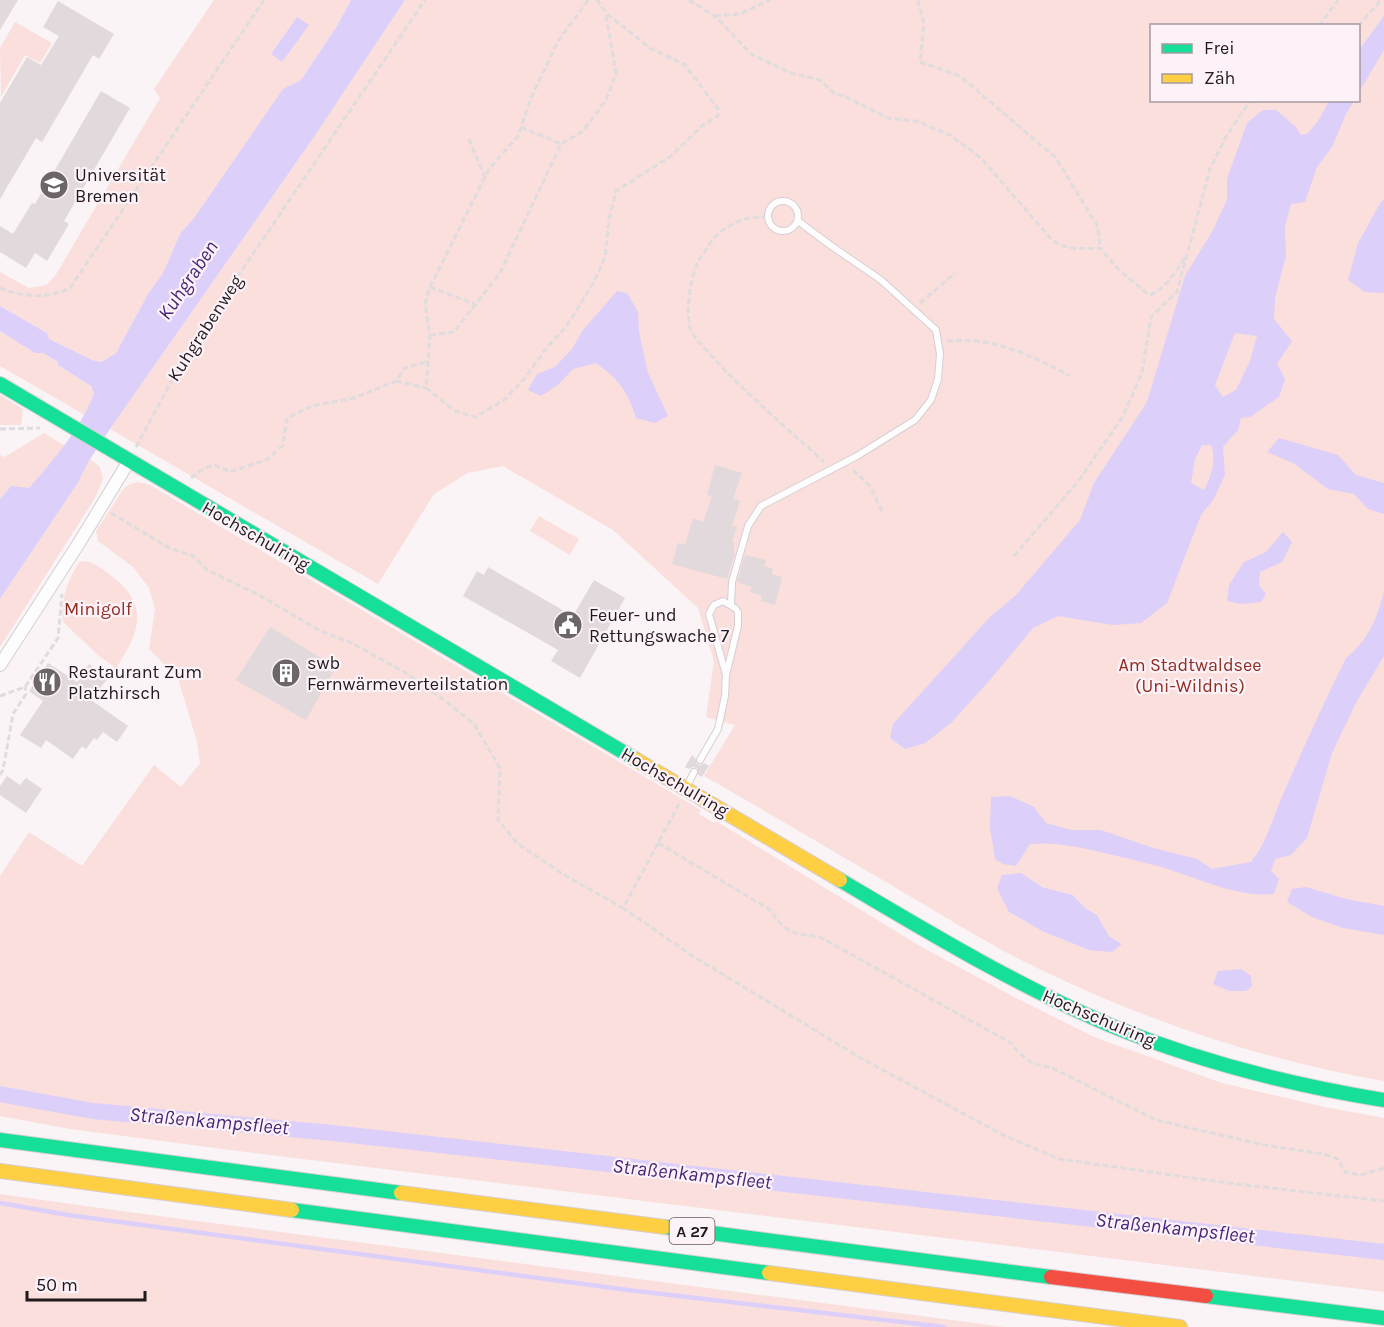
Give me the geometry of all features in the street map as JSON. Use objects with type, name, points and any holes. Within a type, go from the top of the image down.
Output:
[{"type":"main road","name":"Hochschulring","points":[[0,384],[969,955],[1077,1010],[1189,1054],[1255,1074],[1321,1090],[1384,1100]]},
{"type":"main road","name":"A 27","points":[[0,1140],[821,1248],[1384,1318]]},
{"type":"main road","name":"A 27","points":[[0,1171],[1180,1327]]},
{"type":"street","points":[[0,665],[129,461]]},
{"type":"lane","points":[[781,200],[791,202],[799,215],[798,221],[792,229],[781,231],[774,228],[768,218],[771,206],[781,200]]},
{"type":"lane","points":[[731,604],[732,582],[748,526],[761,506],[845,462],[915,420],[931,400],[938,379],[940,354],[936,330],[915,308],[881,280],[798,221]]},
{"type":"lane","points":[[700,760],[718,729],[725,696],[726,675],[738,626],[738,612],[731,604],[723,601],[714,605],[709,614],[726,675]]},
{"type":"lane","points":[[685,788],[694,772]]},
{"type":"path","points":[[0,288],[29,296],[56,295],[70,288],[264,0]]},
{"type":"path","name":"Kuhgrabenweg","points":[[129,461],[177,371],[217,307],[425,0]]},
{"type":"path","points":[[426,388],[426,362],[430,335],[425,304],[430,287],[489,169],[518,136],[531,98],[558,41],[588,0]]},
{"type":"path","points":[[396,381],[426,388],[455,411],[475,417],[504,400],[524,380],[548,346],[566,327],[594,282],[605,257],[609,219],[616,191],[670,156],[703,125],[718,116],[718,109],[685,65],[651,48],[606,13],[597,0]]},
{"type":"path","points":[[689,0],[714,16],[751,54],[791,73],[820,80],[836,95],[842,95],[888,118],[916,121],[950,135],[981,158],[1052,240],[1059,245],[1079,249],[1100,248]]},
{"type":"path","points":[[714,16],[740,14],[770,0]]},
{"type":"path","points":[[918,0],[924,24],[920,62],[960,76],[1056,158],[1098,226],[1100,248],[1116,268],[1151,295],[1174,274],[1186,256]]},
{"type":"path","points":[[1321,24],[1338,0]]},
{"type":"path","points":[[1360,25],[1381,0]]},
{"type":"path","points":[[430,335],[454,332],[500,273],[561,144],[583,131],[606,100],[616,74],[606,13]]},
{"type":"path","points":[[1014,556],[1080,479],[1123,416],[1142,373],[1151,317],[1177,292],[1210,169],[1227,135],[1251,102]]},
{"type":"path","points":[[521,127],[561,144]]},
{"type":"path","points":[[469,139],[485,178]]},
{"type":"path","points":[[768,218],[756,216],[742,220],[728,226],[712,241],[697,264],[691,286],[688,317],[692,332],[741,388],[832,469]]},
{"type":"path","points":[[915,308],[955,273]]},
{"type":"path","points":[[430,287],[474,304]]},
{"type":"path","points":[[939,342],[977,341],[986,343],[1030,355],[1070,376]]},
{"type":"path","points":[[179,491],[204,468],[214,465],[230,472],[268,459],[283,445],[287,418],[312,406],[354,398],[396,381],[405,368],[426,362]]},
{"type":"path","points":[[0,429],[40,428]]},
{"type":"path","points":[[845,462],[870,486],[882,511]]},
{"type":"path","points":[[101,507],[169,548],[193,556],[207,570],[261,596],[320,632],[363,649],[404,672],[474,724],[500,768],[498,820],[518,844],[566,876],[623,908],[691,955],[859,1056],[1001,1134],[1059,1159],[1228,1184],[1384,1201]]},
{"type":"path","points":[[0,696],[25,687],[58,638],[64,585],[62,570]]},
{"type":"path","points":[[0,775],[3,770],[13,714],[26,694],[25,687]]},
{"type":"path","points":[[623,908],[675,814],[685,788]]},
{"type":"path","points":[[658,843],[769,909],[781,927],[804,935],[818,936],[1011,1043],[1022,1057],[1038,1066],[1050,1067],[1156,1120],[1264,1145],[1323,1154],[1338,1159],[1345,1172],[1361,1175],[1384,1168]]},
{"type":"green space","points":[[214,0],[351,0],[337,26],[301,80],[283,90],[194,218],[180,234],[163,273],[148,294],[116,353],[102,362],[92,360],[49,339],[47,333],[0,306],[0,272],[29,288],[46,285],[55,276],[160,98],[154,89]],"holes":[[[297,17],[308,25],[282,62],[271,54]]]},
{"type":"green space","name":"Am Stadtwaldsee (Uni-Wildnis)","points":[[405,0],[1384,0],[1384,1081],[1248,1050],[1159,1020],[1073,985],[986,941],[704,776],[735,725],[706,717],[714,661],[698,608],[613,530],[503,466],[468,473],[434,494],[378,584],[110,429],[316,134]],"holes":[[[1027,877],[1042,887],[1073,895],[1085,908],[1097,915],[1109,936],[1121,943],[1089,950],[1044,932],[1009,912]]]},
{"type":"green space","points":[[15,22],[52,43],[40,63],[25,55],[1,97],[0,48]]},
{"type":"green space","points":[[0,331],[35,353],[43,353],[58,362],[58,365],[91,386],[94,394],[85,415],[0,366]]},
{"type":"green space","points":[[0,395],[23,409],[21,425],[0,425]]},
{"type":"green space","points":[[44,433],[65,446],[28,489],[11,486],[0,499],[0,455],[5,457]]},
{"type":"green space","points":[[90,459],[100,467],[103,479],[95,498],[0,647],[0,599],[77,484]]},
{"type":"green space","points":[[138,482],[150,485],[701,810],[699,814],[714,823],[716,821],[920,946],[1014,997],[1094,1037],[1222,1083],[1384,1118],[1384,1243],[1364,1250],[1384,1260],[1384,1292],[246,1152],[70,1129],[0,1116],[0,876],[29,832],[82,866],[154,765],[181,787],[200,763],[197,742],[178,678],[149,649],[155,609],[149,588],[133,567],[98,541],[96,531],[124,488]]},
{"type":"green space","points":[[539,516],[579,539],[570,555],[530,531]]},
{"type":"green space","name":"Minigolf","points":[[85,561],[113,577],[133,599],[137,621],[135,633],[116,668],[99,656],[63,622],[63,605],[68,584],[79,562]]},
{"type":"green space","points":[[0,1194],[121,1211],[1005,1327],[0,1327]]},
{"type":"water","name":"Kuhgraben","points":[[351,0],[405,0],[316,134],[110,429],[77,484],[0,599],[0,499],[11,486],[29,488],[73,432],[94,394],[91,386],[58,365],[58,362],[43,353],[35,353],[0,331],[0,306],[47,333],[49,339],[92,360],[102,362],[116,353],[148,294],[163,273],[180,234],[194,218],[283,89],[301,80],[337,26]]},
{"type":"water","points":[[1384,16],[1384,50],[1360,90],[1360,49]]},
{"type":"water","points":[[297,17],[309,25],[282,62],[271,54]]},
{"type":"water","points":[[1328,102],[1353,102],[1332,147],[1317,167],[1305,202],[1291,204],[1285,227],[1286,256],[1275,298],[1274,319],[1292,341],[1277,364],[1285,379],[1279,397],[1250,417],[1241,418],[1238,430],[1223,447],[1225,475],[1213,500],[1201,515],[1167,603],[1141,623],[1113,625],[1058,616],[1033,628],[951,723],[925,743],[905,749],[890,738],[893,724],[990,617],[1016,595],[1080,520],[1094,483],[1147,402],[1185,276],[1213,230],[1227,200],[1227,179],[1247,123],[1263,110],[1276,110],[1296,127],[1301,135],[1307,134],[1318,121]],"holes":[[[1235,333],[1257,336],[1250,361],[1236,390],[1223,397],[1215,385]],[[1202,445],[1211,445],[1213,462],[1204,490],[1191,483],[1195,459]]]},
{"type":"water","points":[[1384,200],[1384,292],[1365,292],[1348,280],[1358,243]]},
{"type":"water","points":[[617,291],[627,293],[638,312],[639,332],[648,373],[668,416],[655,423],[636,418],[622,387],[596,363],[573,369],[559,384],[541,396],[528,390],[537,374],[555,367],[572,349],[583,330]]},
{"type":"water","points":[[1279,438],[1338,455],[1356,475],[1384,483],[1384,514],[1368,509],[1354,494],[1328,489],[1293,463],[1267,452]]},
{"type":"water","points":[[1283,532],[1292,542],[1282,562],[1260,572],[1259,585],[1266,594],[1261,602],[1241,604],[1227,601],[1229,585],[1244,562],[1266,552]]},
{"type":"water","points":[[1384,592],[1384,656],[1357,701],[1332,753],[1307,838],[1291,855],[1275,859],[1271,871],[1279,879],[1274,894],[1234,891],[1160,867],[1067,845],[1030,844],[1016,866],[1003,864],[995,859],[990,827],[991,797],[1010,796],[1034,807],[1046,823],[1072,830],[1101,830],[1150,847],[1197,859],[1212,869],[1251,862],[1266,837],[1284,792],[1346,658],[1366,637]]},
{"type":"water","points":[[1021,873],[1042,887],[1073,895],[1085,908],[1097,915],[1109,936],[1122,944],[1112,952],[1089,950],[1044,932],[1009,912],[997,888],[1002,875]]},
{"type":"water","points":[[1306,887],[1346,899],[1384,906],[1384,935],[1343,928],[1312,917],[1287,902],[1292,889]]},
{"type":"water","points":[[1241,969],[1251,976],[1252,986],[1246,991],[1229,991],[1213,984],[1218,971]]},
{"type":"water","points":[[1384,1243],[1384,1260],[1364,1250]]},
{"type":"building","points":[[0,0],[18,0],[0,30]]},
{"type":"building","points":[[58,1],[114,34],[99,59],[93,55],[42,142],[36,138],[0,199],[0,103],[27,57],[41,65],[59,36],[43,27]]},
{"type":"building","points":[[101,91],[130,108],[64,221],[69,224],[47,261],[35,253],[26,268],[0,252],[0,226],[13,234],[32,203],[35,204]]},
{"type":"building","points":[[715,465],[742,473],[733,499],[740,501],[732,526],[737,527],[732,542],[735,543],[733,551],[735,552],[727,579],[672,564],[678,543],[685,545],[693,518],[703,522],[712,496],[707,495]]},
{"type":"building","points":[[745,555],[766,560],[764,566],[773,569],[772,574],[782,577],[775,605],[761,601],[762,596],[750,592],[752,587],[737,582]]},
{"type":"building","points":[[488,567],[573,616],[594,580],[625,598],[580,678],[551,661],[558,650],[463,596],[477,571],[484,575]]},
{"type":"building","name":"swb Fernwärmeverteilstation","points":[[270,627],[336,667],[306,720],[236,680]]},
{"type":"building","points":[[48,663],[77,682],[89,664],[108,678],[91,700],[128,726],[117,742],[103,732],[97,740],[94,738],[86,749],[82,746],[73,759],[46,740],[41,748],[20,735],[43,701],[29,691]]},
{"type":"building","points":[[692,755],[697,764],[704,763],[709,766],[702,777],[698,775],[697,768],[685,767]]},
{"type":"building","points":[[7,776],[20,785],[26,778],[42,789],[26,813],[0,795],[0,786]]},
{"type":"waterway","name":"Straßenkampsfleet","points":[[0,1094],[93,1111],[333,1133],[1384,1252]]},
{"type":"waterway","points":[[0,1203],[68,1215],[628,1290],[944,1327]]},
{"type":"traffic: fast","points":[[0,384],[635,759]]},
{"type":"traffic: fast","points":[[840,880],[1007,976],[1112,1026],[1179,1051],[1246,1071],[1384,1100]]},
{"type":"traffic: fast","points":[[0,1140],[401,1193]]},
{"type":"traffic: fast","points":[[292,1210],[769,1273]]},
{"type":"traffic: fast","points":[[665,1227],[1051,1277]]},
{"type":"traffic: fast","points":[[1206,1296],[1384,1318]]},
{"type":"traffic: slow","points":[[635,759],[840,880]]},
{"type":"traffic: slow","points":[[0,1171],[292,1210]]},
{"type":"traffic: slow","points":[[401,1193],[665,1227]]},
{"type":"traffic: slow","points":[[769,1273],[1180,1327]]},
{"type":"traffic: jam","points":[[1051,1277],[1206,1296]]},
{"type":"place","name":"Universität Bremen","points":[[54,185]]},
{"type":"place","name":"Feuer- und Rettungswache 7","points":[[568,625]]},
{"type":"place","name":"swb Fernwärmeverteilstation","points":[[286,673]]},
{"type":"place","name":"Restaurant Zum Platzhirsch","points":[[47,682]]}]
